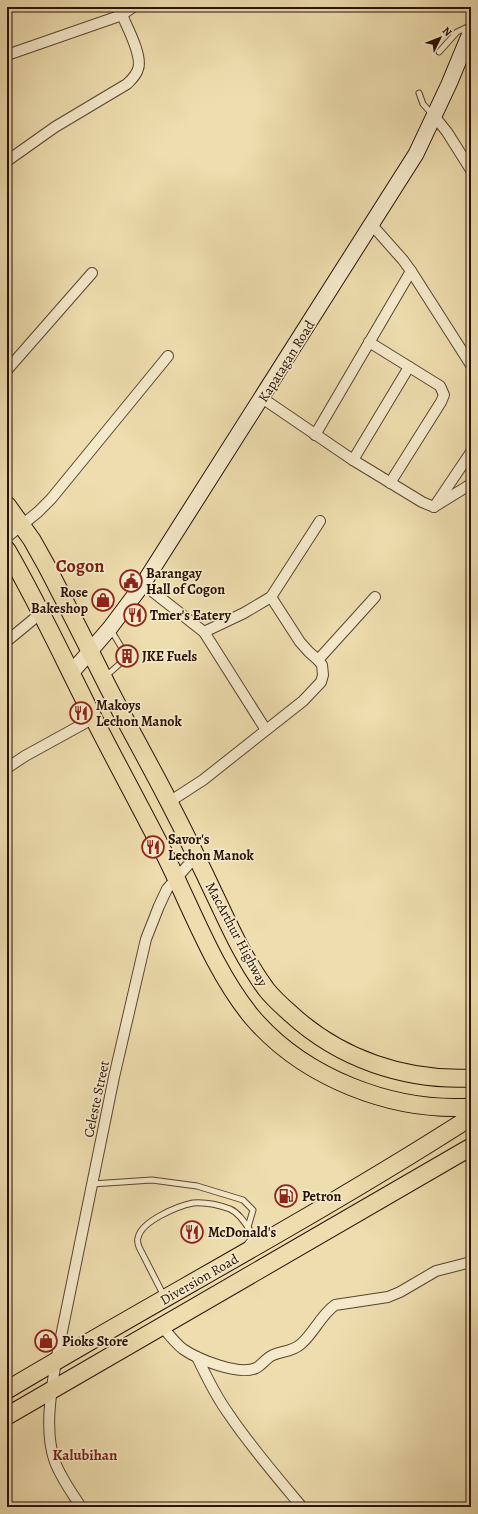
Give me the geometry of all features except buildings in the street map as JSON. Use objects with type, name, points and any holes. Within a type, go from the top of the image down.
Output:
[{"type":"highway","name":"MacArthur Highway","points":[[7,505],[22,525],[46,565],[169,802],[235,938],[267,991],[303,1025],[343,1051],[382,1067],[420,1076],[457,1079],[471,1078]]},
{"type":"highway","name":"MacArthur Highway","points":[[7,550],[72,672],[222,972],[248,1011],[270,1034],[304,1062],[343,1083],[380,1097],[421,1105],[471,1107]]},
{"type":"highway","points":[[421,1105],[433,1110],[439,1117],[440,1126],[432,1142]]},
{"type":"highway","name":"Diversion Road","points":[[7,1390],[343,1196],[471,1117]]},
{"type":"highway","name":"Diversion Road","points":[[7,1416],[471,1147]]},
{"type":"main road","name":"Kapatagan Road","points":[[72,672],[110,628],[144,584],[372,225],[416,154],[435,117],[471,31]]},
{"type":"street","points":[[7,56],[122,14],[133,7]]},
{"type":"street","points":[[7,161],[55,127],[127,84],[136,75],[140,62],[122,14]]},
{"type":"street","points":[[435,117],[447,132],[471,170]]},
{"type":"street","points":[[372,225],[411,271],[471,365]]},
{"type":"street","points":[[315,435],[411,271]]},
{"type":"street","points":[[7,370],[92,273]]},
{"type":"street","points":[[369,342],[440,386],[444,395],[390,483]]},
{"type":"street","points":[[7,537],[51,499],[168,356]]},
{"type":"street","points":[[353,460],[409,367]]},
{"type":"street","points":[[262,398],[353,460],[422,502],[434,507]]},
{"type":"street","points":[[434,507],[471,452]]},
{"type":"street","points":[[434,507],[471,484]]},
{"type":"street","points":[[204,632],[244,614],[272,597],[320,521]]},
{"type":"street","points":[[144,584],[204,632],[266,730]]},
{"type":"street","points":[[169,802],[203,780],[303,701],[321,682],[323,675],[322,665],[300,642],[272,597]]},
{"type":"street","points":[[318,660],[375,597]]},
{"type":"street","points":[[7,641],[41,613]]},
{"type":"street","points":[[7,768],[25,756],[94,718]]},
{"type":"street","name":"Celeste Street","points":[[81,1507],[55,1463],[51,1450],[49,1438],[51,1390],[56,1361],[113,1084],[146,939],[167,889],[196,856]]},
{"type":"street","points":[[162,1327],[183,1349],[197,1357],[214,1364],[247,1370],[255,1368],[270,1357],[302,1344],[328,1310],[335,1306],[388,1297],[400,1292],[436,1271],[471,1262]]},
{"type":"street","points":[[197,1357],[211,1386],[228,1413],[264,1462],[302,1507]]},
{"type":"lane","points":[[439,52],[456,32],[471,25]]},
{"type":"lane","points":[[419,93],[423,104],[435,117]]},
{"type":"lane","points":[[110,628],[123,650]]},
{"type":"lane","points":[[104,678],[124,660]]},
{"type":"lane","points":[[92,1184],[152,1180],[197,1186],[244,1200],[253,1210],[248,1227]]},
{"type":"lane","points":[[166,1298],[139,1247],[137,1238],[141,1230],[156,1218],[193,1203],[213,1204],[238,1214],[254,1236],[236,1258]]},
{"type":"place","name":"Barangay Hall of Cogon","points":[[131,581]]},
{"type":"place","name":"Rose Bakeshop","points":[[103,600]]},
{"type":"place","name":"Tmer's Eatery","points":[[135,615]]},
{"type":"place","name":"JKE Fuels","points":[[127,656]]},
{"type":"place","name":"Makoys Lechon Manok","points":[[81,713]]},
{"type":"place","name":"Savor's Lechon Manok","points":[[153,847]]},
{"type":"place","name":"Petron","points":[[286,1196]]},
{"type":"place","name":"McDonald's","points":[[192,1232]]},
{"type":"place","name":"Pioks Store","points":[[46,1341]]},
{"type":"district","name":"Cogon","points":[[80,566]]},
{"type":"district","name":"Kalubihan","points":[[85,1455]]}]
